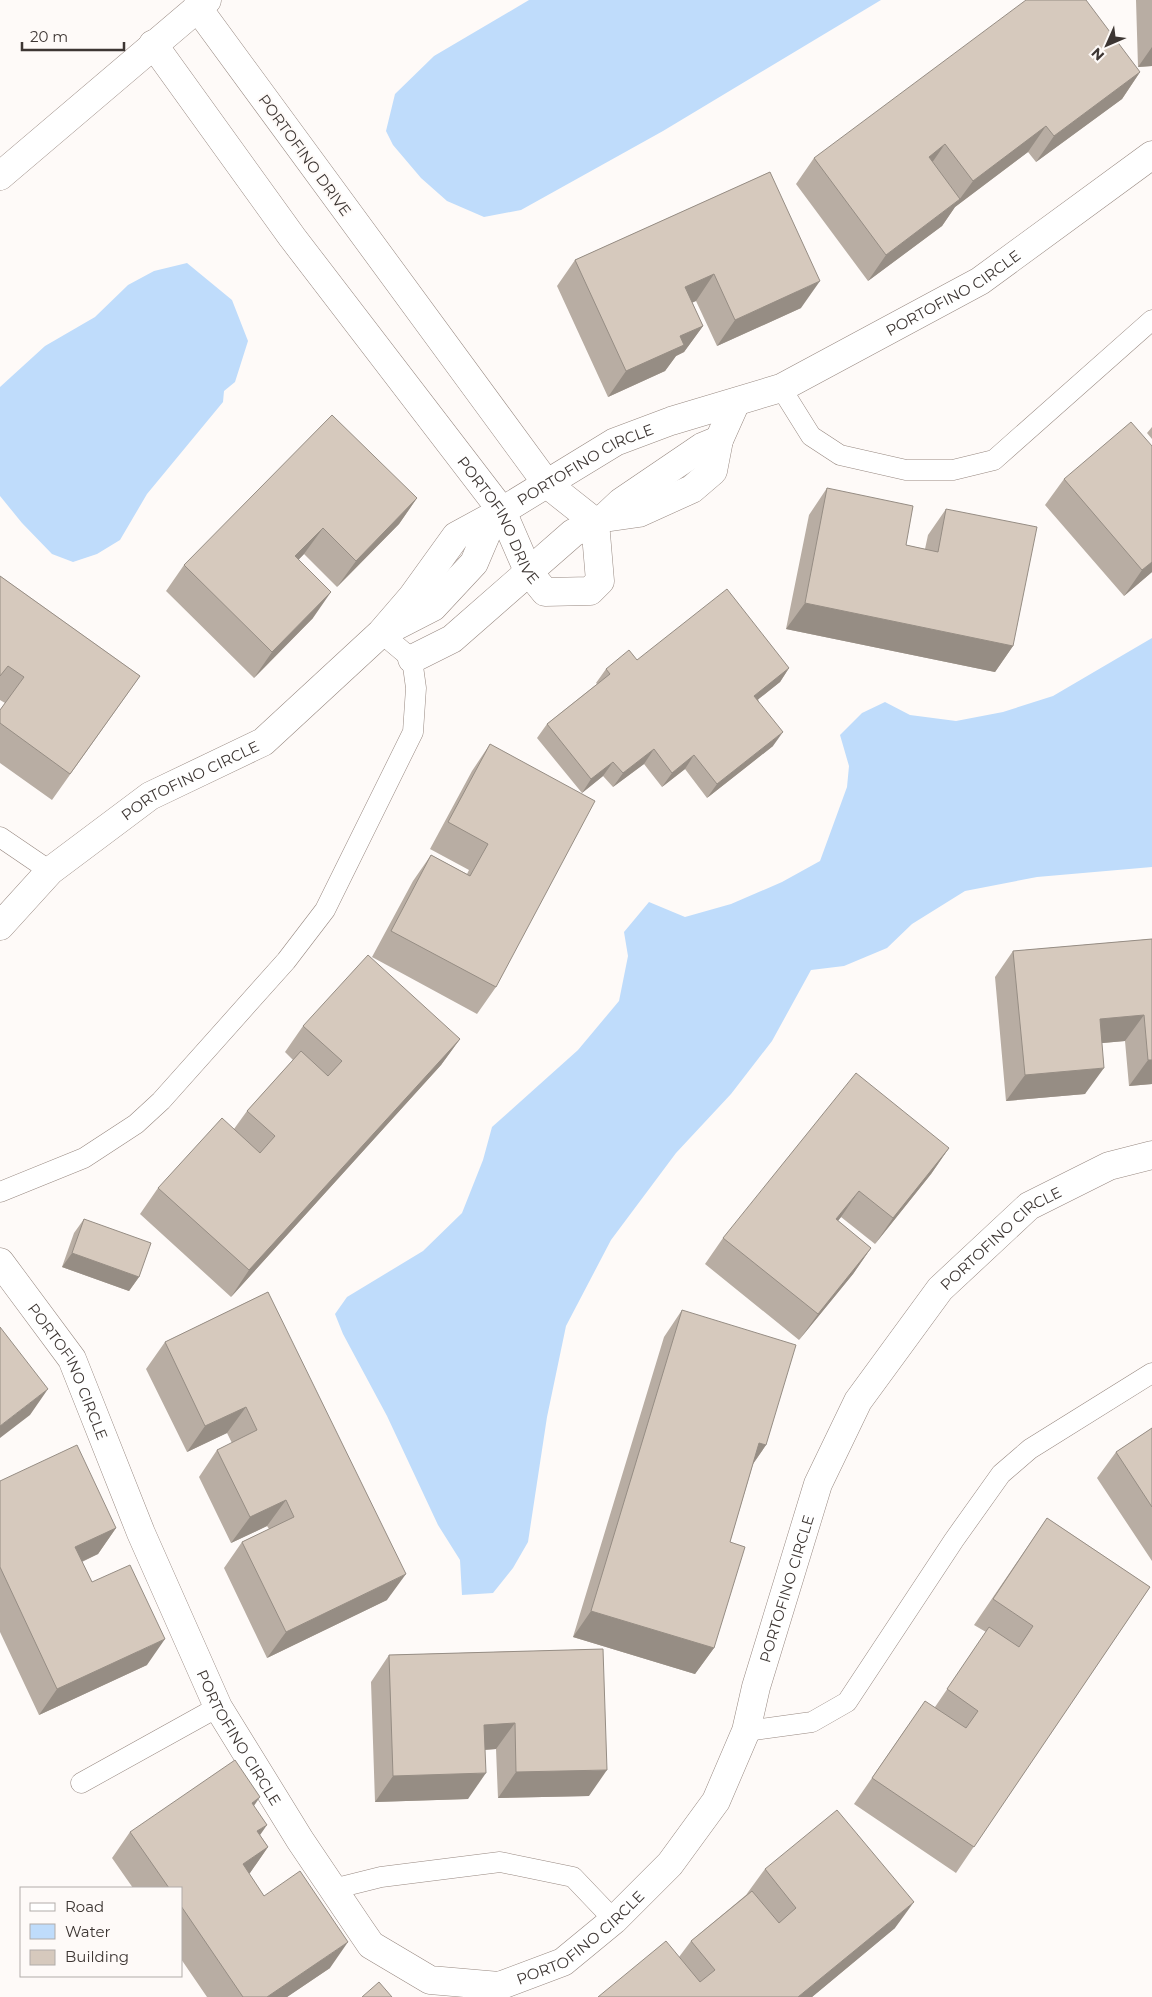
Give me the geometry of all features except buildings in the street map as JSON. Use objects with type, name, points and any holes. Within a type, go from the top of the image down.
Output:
[{"type":"street","points":[[0,176],[202,3]]},
{"type":"street","name":"PORTOFINO DRIVE","points":[[153,44],[292,237],[498,513],[528,571],[545,592],[590,591],[600,581],[599,520],[547,484],[202,3]]},
{"type":"street","name":"PORTOFINO CIRCLE","points":[[0,926],[50,871],[150,796],[263,742],[381,633],[433,607],[474,562],[498,513],[615,442],[671,421],[781,388],[980,281],[1152,155]]},
{"type":"street","points":[[412,659],[452,639],[573,533],[599,520],[639,513],[692,489],[713,471],[719,440],[736,402]]},
{"type":"street","name":"PORTOFINO CIRCLE","points":[[0,1262],[72,1359],[141,1533],[218,1707],[371,1945],[430,1980],[460,1990],[498,1986],[563,1962],[614,1920],[670,1864],[716,1802],[746,1730],[756,1687],[818,1484],[858,1401],[940,1288],[1029,1206],[1109,1166],[1152,1155]]},
{"type":"lane","points":[[781,388],[811,436],[840,455],[906,470],[953,470],[994,460],[1152,320]]},
{"type":"lane","points":[[0,1192],[84,1158],[136,1124],[161,1101],[286,961],[326,910],[413,732],[416,688],[412,659],[381,633]]},
{"type":"lane","points":[[0,837],[50,871]]},
{"type":"lane","points":[[746,1730],[812,1722],[847,1702],[954,1540],[1001,1474],[1030,1448],[1152,1372]]},
{"type":"lane","points":[[81,1783],[218,1707]]},
{"type":"lane","points":[[333,1888],[381,1877],[500,1862],[573,1877],[614,1920]]},
{"type":"water","points":[[529,0],[881,0],[663,131],[521,210],[484,217],[447,201],[421,178],[393,145],[386,131],[395,94],[434,56]]},
{"type":"water","points":[[187,263],[232,300],[248,341],[235,382],[224,391],[223,402],[147,494],[120,540],[97,554],[73,562],[52,554],[22,523],[0,496],[0,387],[45,346],[95,317],[128,285],[154,271]]},
{"type":"water","points":[[1152,638],[1152,867],[1037,877],[965,891],[912,924],[887,948],[844,966],[811,970],[772,1041],[731,1094],[676,1153],[611,1240],[566,1326],[547,1417],[528,1542],[513,1568],[493,1593],[462,1595],[460,1560],[438,1525],[387,1416],[343,1334],[335,1314],[347,1297],[423,1251],[462,1213],[483,1160],[492,1127],[578,1050],[619,1001],[628,956],[624,932],[649,902],[685,917],[731,904],[782,882],[820,861],[847,787],[849,766],[840,735],[862,713],[885,702],[910,715],[956,721],[1003,712],[1053,696]]}]
